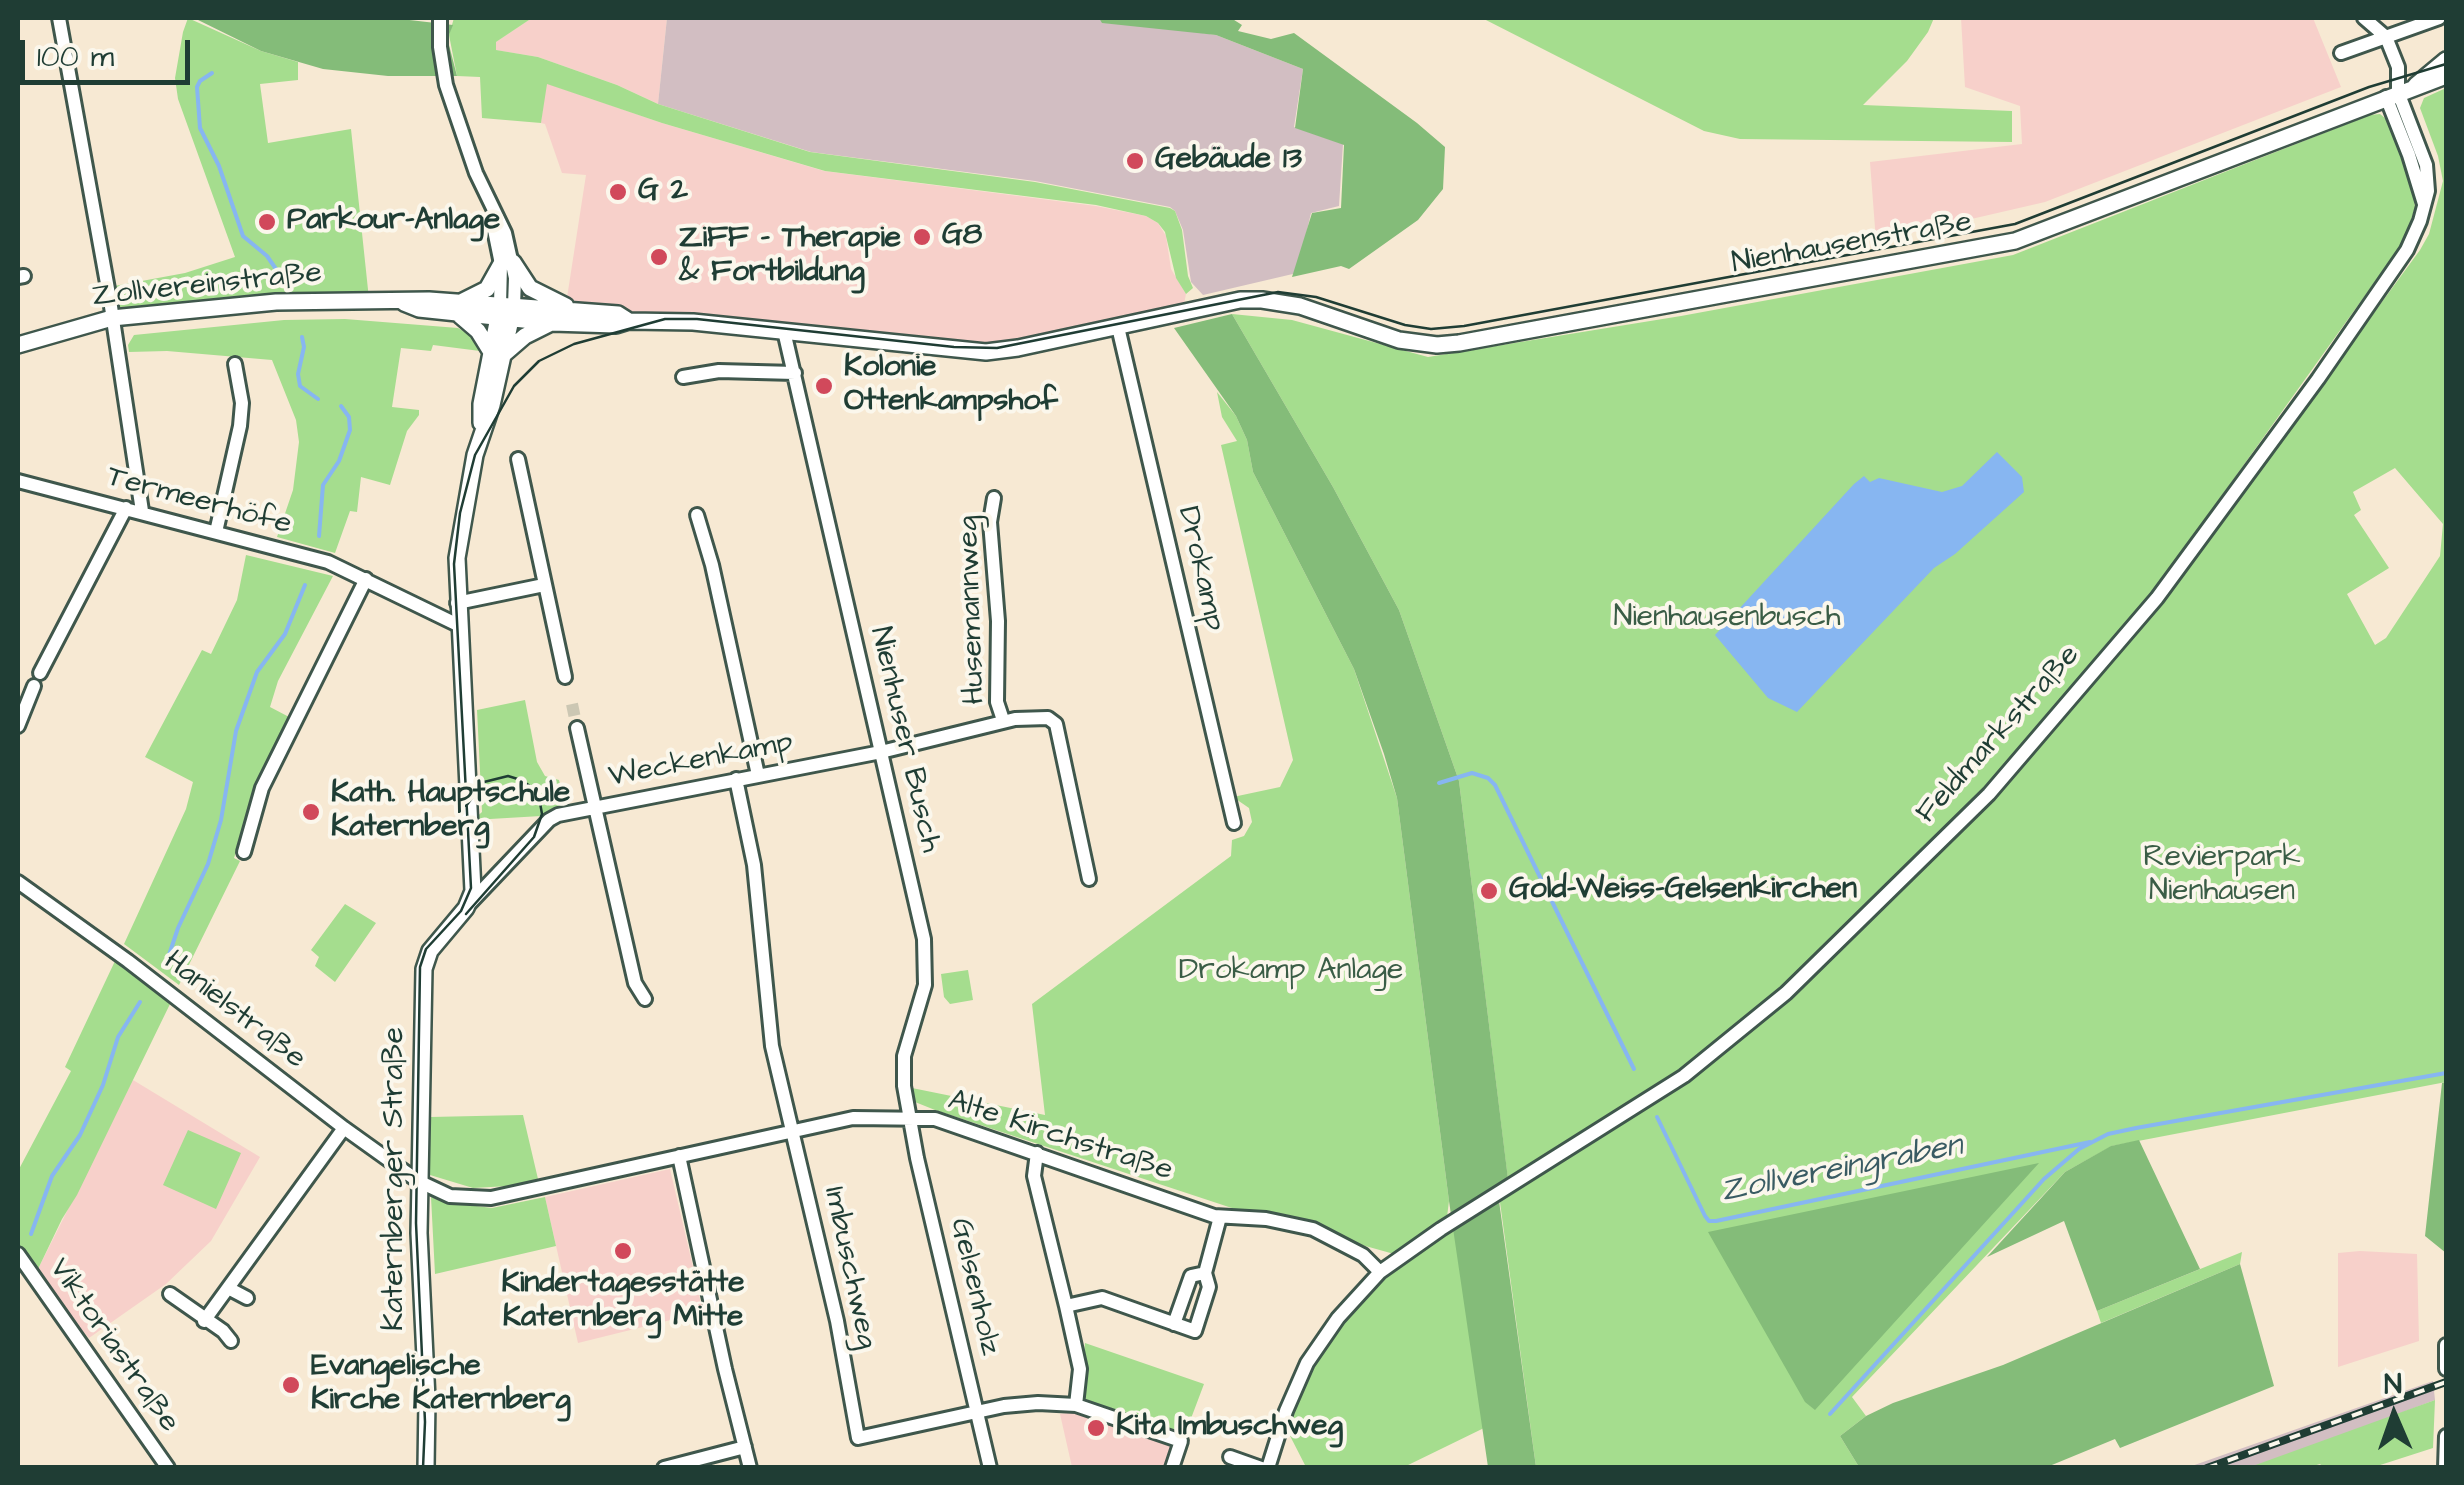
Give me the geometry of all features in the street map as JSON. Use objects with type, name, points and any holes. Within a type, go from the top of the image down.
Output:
[{"type":"main road","points":[[2416,84],[2446,60]]},
{"type":"main road","points":[[2392,95],[2446,76]]},
{"type":"main road","name":"Nienhausenstraße","points":[[1118,326],[1240,300],[1272,300],[1399,340],[1437,345],[1459,343],[2015,241],[2392,95]]},
{"type":"main road","points":[[497,354],[459,308],[487,288],[507,263],[538,294],[584,312]]},
{"type":"main road","name":"Zollvereinstraße","points":[[18,345],[112,318],[276,302],[404,303],[506,311]]},
{"type":"main road","points":[[506,311],[618,314],[629,320],[986,352],[1118,326]]},
{"type":"main road","points":[[506,311],[552,323],[616,325],[629,320]]},
{"type":"main road","points":[[468,904],[473,883],[457,604],[459,541],[480,432],[492,406],[506,311]]},
{"type":"main road","points":[[497,354],[552,323]]},
{"type":"main road","name":"Katernberger Straße","points":[[426,1468],[418,1182],[424,966],[431,949],[468,904]]},
{"type":"street","points":[[59,18],[142,511]]},
{"type":"street","points":[[440,18],[446,85],[485,194],[505,233],[506,311]]},
{"type":"street","points":[[2364,18],[2386,37],[2398,67],[2392,95]]},
{"type":"street","points":[[2341,54],[2439,18]]},
{"type":"street","name":"Feldmarkstraße","points":[[1265,1468],[1307,1363],[1346,1308],[1380,1272],[1441,1229],[1644,1102],[1728,1042],[1855,927],[1989,794],[2157,598],[2407,250],[2428,191],[2426,165],[2392,95]]},
{"type":"street","name":"Drokamp","points":[[1118,326],[1234,823]]},
{"type":"street","name":"Nienhuser Busch","points":[[784,331],[927,962],[923,998],[903,1067],[910,1118]]},
{"type":"street","points":[[216,532],[240,426],[242,403],[235,364]]},
{"type":"street","points":[[683,377],[719,370],[795,373]]},
{"type":"street","points":[[518,459],[565,677]]},
{"type":"street","name":"Termeerhöfe","points":[[18,481],[328,562],[458,625]]},
{"type":"street","name":"Husemannweg","points":[[994,498],[990,522],[998,621],[998,702],[1003,720]]},
{"type":"street","points":[[18,726],[37,680],[126,508]]},
{"type":"street","points":[[697,515],[712,565],[758,775]]},
{"type":"street","points":[[244,852],[262,788],[366,579]]},
{"type":"street","points":[[457,604],[544,585]]},
{"type":"street","name":"Husemannweg","points":[[881,752],[989,727],[1003,720],[1048,718],[1056,724],[1089,879]]},
{"type":"street","points":[[578,728],[635,983],[645,999]]},
{"type":"street","name":"Weckenkamp","points":[[536,833],[558,815],[881,752]]},
{"type":"street","name":"Imbuschweg","points":[[736,780],[754,865],[772,1046],[836,1321],[858,1438],[977,1412],[1038,1403],[1076,1405],[1181,1441],[1172,1468]]},
{"type":"street","name":"Katernberger Straße","points":[[468,904],[536,833]]},
{"type":"street","name":"Hanielstraße","points":[[18,882],[418,1182]]},
{"type":"street","name":"Alte Kirchstraße","points":[[418,1182],[450,1196],[492,1198],[853,1118],[936,1119],[1220,1217],[1266,1219],[1320,1231],[1363,1255],[1380,1272]]},
{"type":"street","name":"Gelsenholz","points":[[910,1118],[990,1468]]},
{"type":"street","points":[[204,1320],[344,1128]]},
{"type":"street","points":[[1038,1153],[1034,1176],[1080,1369],[1076,1405]]},
{"type":"street","points":[[679,1156],[750,1468]]},
{"type":"street","points":[[1066,1306],[1102,1298],[1196,1331],[1209,1287],[1206,1273],[1220,1217]]},
{"type":"street","name":"Viktoriastraße","points":[[18,1254],[168,1468]]},
{"type":"street","points":[[1174,1324],[1191,1276],[1206,1273]]},
{"type":"street","points":[[228,1288],[247,1298]]},
{"type":"street","points":[[170,1294],[224,1331],[231,1341]]},
{"type":"street","points":[[2446,1345],[2446,1366]]},
{"type":"street","points":[[2445,1468],[2446,1436]]},
{"type":"street","points":[[664,1468],[745,1447]]},
{"type":"street","points":[[1230,1457],[1265,1468]]},
{"type":"shaded area","points":[[532,18],[667,18],[658,104],[538,57],[495,50],[496,42]]},
{"type":"shaded area","points":[[667,18],[1102,18],[1216,35],[1303,69],[1294,127],[1343,144],[1339,206],[1311,213],[1297,273],[1203,295],[1191,282],[1183,230],[1170,207],[1035,181],[811,152],[658,104]]},
{"type":"shaded area","points":[[1961,18],[2313,18],[2341,87],[2045,202],[1876,241],[1870,162],[2022,144],[2020,106],[1965,87]]},
{"type":"shaded area","points":[[546,83],[662,123],[824,171],[1146,216],[1158,223],[1166,236],[1171,269],[1186,294],[1183,309],[997,347],[564,317],[586,175],[562,173],[545,124],[541,123]]},
{"type":"shaded area","points":[[133,1080],[260,1157],[211,1241],[166,1284],[89,1338],[37,1280],[39,1267]]},
{"type":"shaded area","name":"Kindertagesstätte Katernberg Mitte","points":[[670,1169],[693,1267],[684,1269],[688,1288],[697,1287],[703,1312],[578,1343],[545,1197]]},
{"type":"shaded area","points":[[2338,1253],[2417,1254],[2419,1341],[2338,1367]]},
{"type":"shaded area","points":[[2433,1381],[2435,1400],[2283,1458],[2250,1467],[2186,1468]]},
{"type":"shaded area","name":"Kita Imbuschweg","points":[[1074,1412],[1176,1442],[1167,1467],[1072,1467],[1060,1414]]},
{"type":"green space","points":[[188,18],[261,51],[298,62],[298,80],[260,84],[268,143],[351,129],[369,299],[113,317],[109,287],[185,273],[235,257],[178,99],[175,78]]},
{"type":"green space","points":[[194,18],[392,18],[453,25],[449,45],[457,76],[388,76],[323,69],[261,51]]},
{"type":"green space","points":[[454,18],[532,18],[496,42],[496,50],[538,57],[658,104],[810,152],[1035,182],[1170,208],[1182,230],[1193,288],[1186,294],[1176,278],[1165,232],[1146,216],[1096,205],[825,171],[547,84],[541,123],[482,118],[480,77],[457,76],[449,35]]},
{"type":"green space","points":[[1099,18],[1231,18],[1242,25],[1238,31],[1271,39],[1294,33],[1445,147],[1443,189],[1418,220],[1349,269],[1341,266],[1292,277],[1312,213],[1341,208],[1344,145],[1295,128],[1303,69],[1216,35],[1102,23]]},
{"type":"green space","points":[[1482,18],[1934,18],[1907,61],[1863,105],[2012,111],[2012,142],[1740,139],[1704,131]]},
{"type":"green space","points":[[2446,88],[2446,1082],[2112,1146],[2065,1172],[1852,1397],[1866,1416],[1840,1436],[1859,1467],[1536,1467],[1499,1195],[1509,1188],[1459,781],[1399,610],[1232,314],[1292,320],[1428,357],[1681,316],[2013,255],[2380,114],[2390,122],[2413,181],[2415,208],[2404,241],[2069,709],[2165,598],[2420,250],[2429,234],[2443,181],[2420,108],[2424,98]],"holes":[[[2395,468],[2443,524],[2440,556],[2386,638],[2375,645],[2347,594],[2389,568],[2354,515],[2361,510],[2353,492]]]},
{"type":"green space","points":[[1232,314],[1399,610],[1459,781],[1509,1187],[1498,1194],[1536,1467],[1488,1467],[1397,798],[1384,754],[1354,669],[1253,472],[1247,440],[1236,416],[1174,328]]},
{"type":"green space","points":[[345,319],[458,328],[472,336],[480,351],[433,345],[431,351],[401,348],[392,407],[419,410],[419,415],[407,431],[390,485],[361,477],[357,512],[350,511],[335,553],[277,537],[293,490],[299,442],[296,420],[272,360],[167,351],[129,352],[128,345],[134,335],[284,320]]},
{"type":"green space","name":"Drokamp Anlage","points":[[1217,392],[1236,416],[1247,440],[1253,472],[1354,669],[1397,798],[1449,1201],[1447,1217],[1394,1254],[1244,1212],[935,1110],[915,1102],[912,1088],[1045,1115],[1032,1004],[1231,856],[1232,840],[1244,836],[1252,822],[1249,808],[1233,797],[1280,787],[1293,760],[1221,445],[1237,441],[1222,417]]},
{"type":"green space","points":[[246,555],[333,576],[278,681],[270,707],[291,718],[255,794],[234,858],[240,861],[179,985],[124,944],[186,809],[193,782],[145,757],[202,650],[211,654],[237,600]]},
{"type":"green space","points":[[525,700],[537,762],[545,776],[559,780],[566,808],[541,816],[473,820],[482,812],[477,710]]},
{"type":"green space","points":[[345,904],[376,923],[335,982],[315,966],[319,957],[311,950]]},
{"type":"green space","points":[[115,961],[170,1004],[62,1219],[39,1267],[37,1280],[18,1252],[18,1171],[71,1071],[65,1067]]},
{"type":"green space","points":[[968,970],[973,1000],[950,1004],[944,997],[941,974]]},
{"type":"green space","points":[[2446,1082],[2446,1253],[2425,1236],[2442,1083]]},
{"type":"green space","points":[[523,1115],[538,1179],[473,1188],[430,1175],[420,1141],[430,1117]]},
{"type":"green space","points":[[188,1130],[241,1153],[216,1209],[163,1185]]},
{"type":"green space","points":[[2139,1140],[2200,1269],[2097,1311],[2064,1221],[1987,1257],[2065,1172],[2111,1146]]},
{"type":"green space","points":[[2039,1163],[1815,1410],[1805,1402],[1708,1232]]},
{"type":"green space","points":[[431,1197],[492,1208],[545,1197],[556,1246],[435,1274]]},
{"type":"green space","points":[[1453,1223],[1484,1428],[1402,1468],[1306,1467],[1287,1430],[1299,1390],[1323,1340],[1385,1276]]},
{"type":"green space","points":[[2242,1252],[2240,1264],[2101,1323],[2097,1311]]},
{"type":"green space","points":[[2240,1264],[2274,1386],[2120,1448],[2115,1439],[2047,1467],[1859,1467],[1840,1436],[1866,1416],[1893,1403],[2003,1365]]},
{"type":"green space","points":[[1085,1343],[1204,1384],[1184,1437],[1079,1403]]},
{"type":"green space","points":[[2435,1400],[2433,1448],[2374,1467],[2250,1467]]},
{"type":"water","points":[[1997,452],[2022,477],[2024,492],[1934,568],[1797,712],[1768,698],[1715,635],[1864,476],[1870,482],[1879,478],[1942,492],[1962,486]]},
{"type":"waterway","points":[[212,73],[197,87],[200,128],[219,166],[243,236],[276,269]]},
{"type":"waterway","points":[[302,337],[300,386],[318,399]]},
{"type":"waterway","points":[[319,536],[323,485],[339,461],[350,430],[349,417],[341,406]]},
{"type":"waterway","points":[[168,958],[208,864],[221,820],[236,731],[257,672],[285,634],[305,585]]},
{"type":"waterway","name":"Zollvereingraben","points":[[1439,783],[1472,773],[1495,785],[1634,1069]]},
{"type":"waterway","points":[[31,1234],[52,1176],[80,1135],[103,1085],[118,1037],[140,1002]]},
{"type":"waterway","name":"Zollvereingraben","points":[[1830,1414],[2044,1179],[2079,1149],[2108,1134],[2136,1128],[2446,1073]]},
{"type":"waterway","name":"Zollvereingraben","points":[[1657,1117],[1709,1221],[2090,1142]]},
{"type":"tunnel","points":[[572,704],[577,728]]},
{"type":"tram line","points":[[423,1468],[425,1422],[416,1223],[420,967],[426,949],[461,911],[471,888],[454,564],[460,513],[475,455],[514,386],[539,361],[574,344],[665,319],[997,348],[1278,292],[1316,297],[1405,325],[1431,329],[1464,326],[2015,224],[2369,87],[2446,64]]},
{"type":"tram line","points":[[466,806],[484,782],[508,776],[533,788],[542,814],[534,837],[466,914]]},
{"type":"railway","points":[[2207,1468],[2446,1382]]},
{"type":"place","name":"Gebäude 13","points":[[1135,161]]},
{"type":"place","name":"G 2","points":[[618,192]]},
{"type":"place","name":"Parkour-Anlage","points":[[267,222]]},
{"type":"place","name":"G8","points":[[922,237]]},
{"type":"place","name":"ZiFF - Therapie & Fortbildung","points":[[659,257]]},
{"type":"place","name":"Kolonie Ottenkampshof","points":[[824,386]]},
{"type":"place","name":"Kath. Hauptschule Katernberg","points":[[311,812]]},
{"type":"place","name":"Gold-Weiss-Gelsenkirchen","points":[[1489,891]]},
{"type":"place","name":"Kindertagesstätte Katernberg Mitte","points":[[623,1251]]},
{"type":"place","name":"Evangelische Kirche Katernberg","points":[[291,1385]]},
{"type":"place","name":"Kita Imbuschweg","points":[[1096,1428]]},
{"type":"park label","name":"Nienhausenbusch","points":[[1727,619]]},
{"type":"park label","name":"Revierpark Nienhausen","points":[[2222,876]]}]
